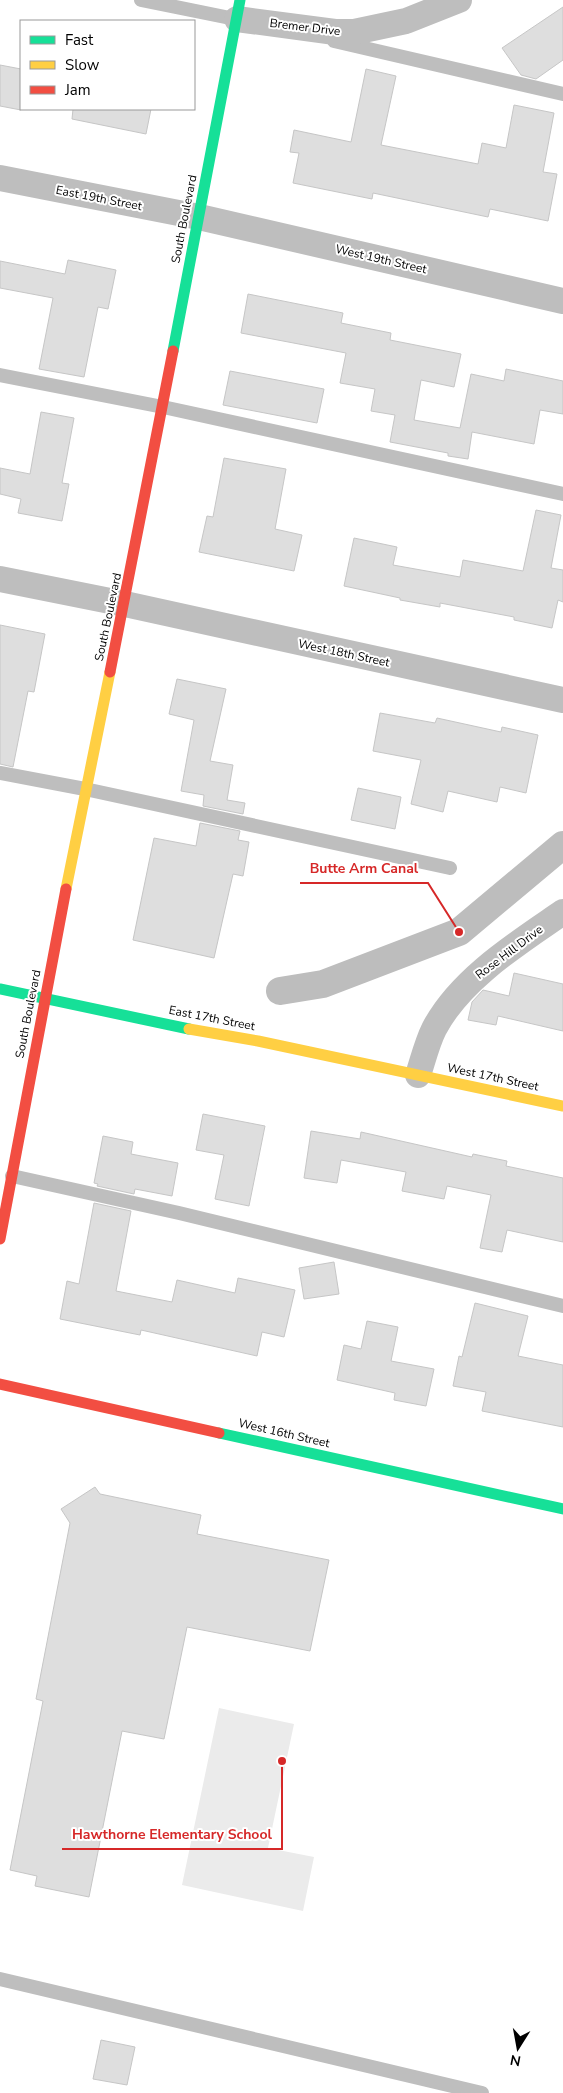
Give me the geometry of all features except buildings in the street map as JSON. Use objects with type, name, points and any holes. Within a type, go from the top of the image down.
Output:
[{"type":"street","name":"Bremer Drive","points":[[239,9],[335,32],[354,32],[406,21],[459,0]]},
{"type":"street","name":"South Boulevard","points":[[0,1239],[3,1209],[12,1176],[86,789],[125,604],[239,9]]},
{"type":"street","name":"East 19th Street","points":[[0,178],[199,217]]},
{"type":"street","name":"West 19th Street","points":[[199,217],[563,301]]},
{"type":"street","name":"West 18th Street","points":[[0,579],[125,604],[563,700]]},
{"type":"street","name":"Rose Hill Drive","points":[[418,1076],[434,1030],[449,1005],[475,977],[563,912]]},
{"type":"street","name":"East 17th Street","points":[[0,989],[418,1076]]},
{"type":"street","name":"West 17th Street","points":[[418,1076],[563,1106]]},
{"type":"street","name":"West 16th Street","points":[[0,1384],[563,1509]]},
{"type":"lane","points":[[141,0],[239,9],[563,94]]},
{"type":"lane","points":[[0,375],[163,407],[563,494]]},
{"type":"lane","points":[[0,773],[86,789],[450,868]]},
{"type":"lane","points":[[12,1176],[179,1213],[563,1306]]},
{"type":"lane","points":[[0,1979],[482,2093]]},
{"type":"shaded area","points":[[219,1708],[294,1724],[268,1848],[314,1857],[303,1911],[182,1885]]},
{"type":"waterway","points":[[280,991],[323,984],[459,932],[563,845]]},
{"type":"traffic: fast","points":[[173,351],[240,0]]},
{"type":"traffic: fast","points":[[0,989],[189,1029]]},
{"type":"traffic: fast","points":[[219,1433],[563,1509]]},
{"type":"traffic: slow","points":[[66,889],[110,672]]},
{"type":"traffic: slow","points":[[189,1029],[258,1041],[563,1106]]},
{"type":"traffic: jam","points":[[110,672],[173,351]]},
{"type":"traffic: jam","points":[[0,1239],[66,889]]},
{"type":"traffic: jam","points":[[0,1384],[219,1433]]},
{"type":"place","name":"Butte Arm Canal","points":[[459,932]]},
{"type":"place","name":"Hawthorne Elementary School","points":[[282,1761]]}]
